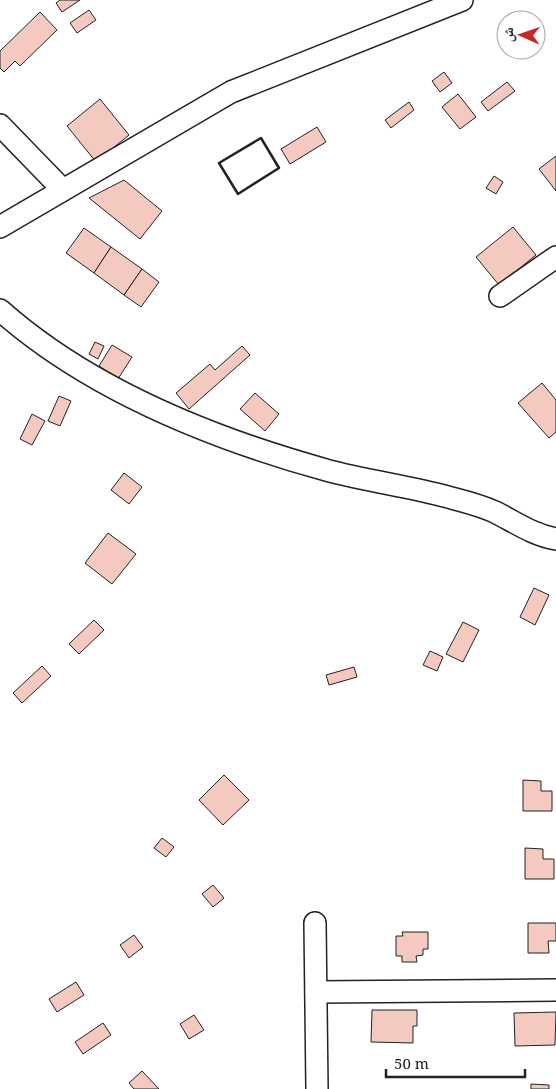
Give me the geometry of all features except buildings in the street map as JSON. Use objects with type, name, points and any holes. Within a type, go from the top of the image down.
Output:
[{"type":"street","points":[[0,227],[230,92],[462,0]]},
{"type":"street","points":[[0,124],[63,190]]},
{"type":"street","points":[[500,296],[556,257]]},
{"type":"street","points":[[0,310],[28,335],[96,379],[191,425],[326,470],[446,496],[493,511],[540,536],[556,539]]},
{"type":"street","points":[[315,923],[317,1089]]},
{"type":"street","points":[[316,992],[556,990]]},
{"type":"wall","points":[[261,138],[279,168],[238,194],[219,163],[261,138]]}]
